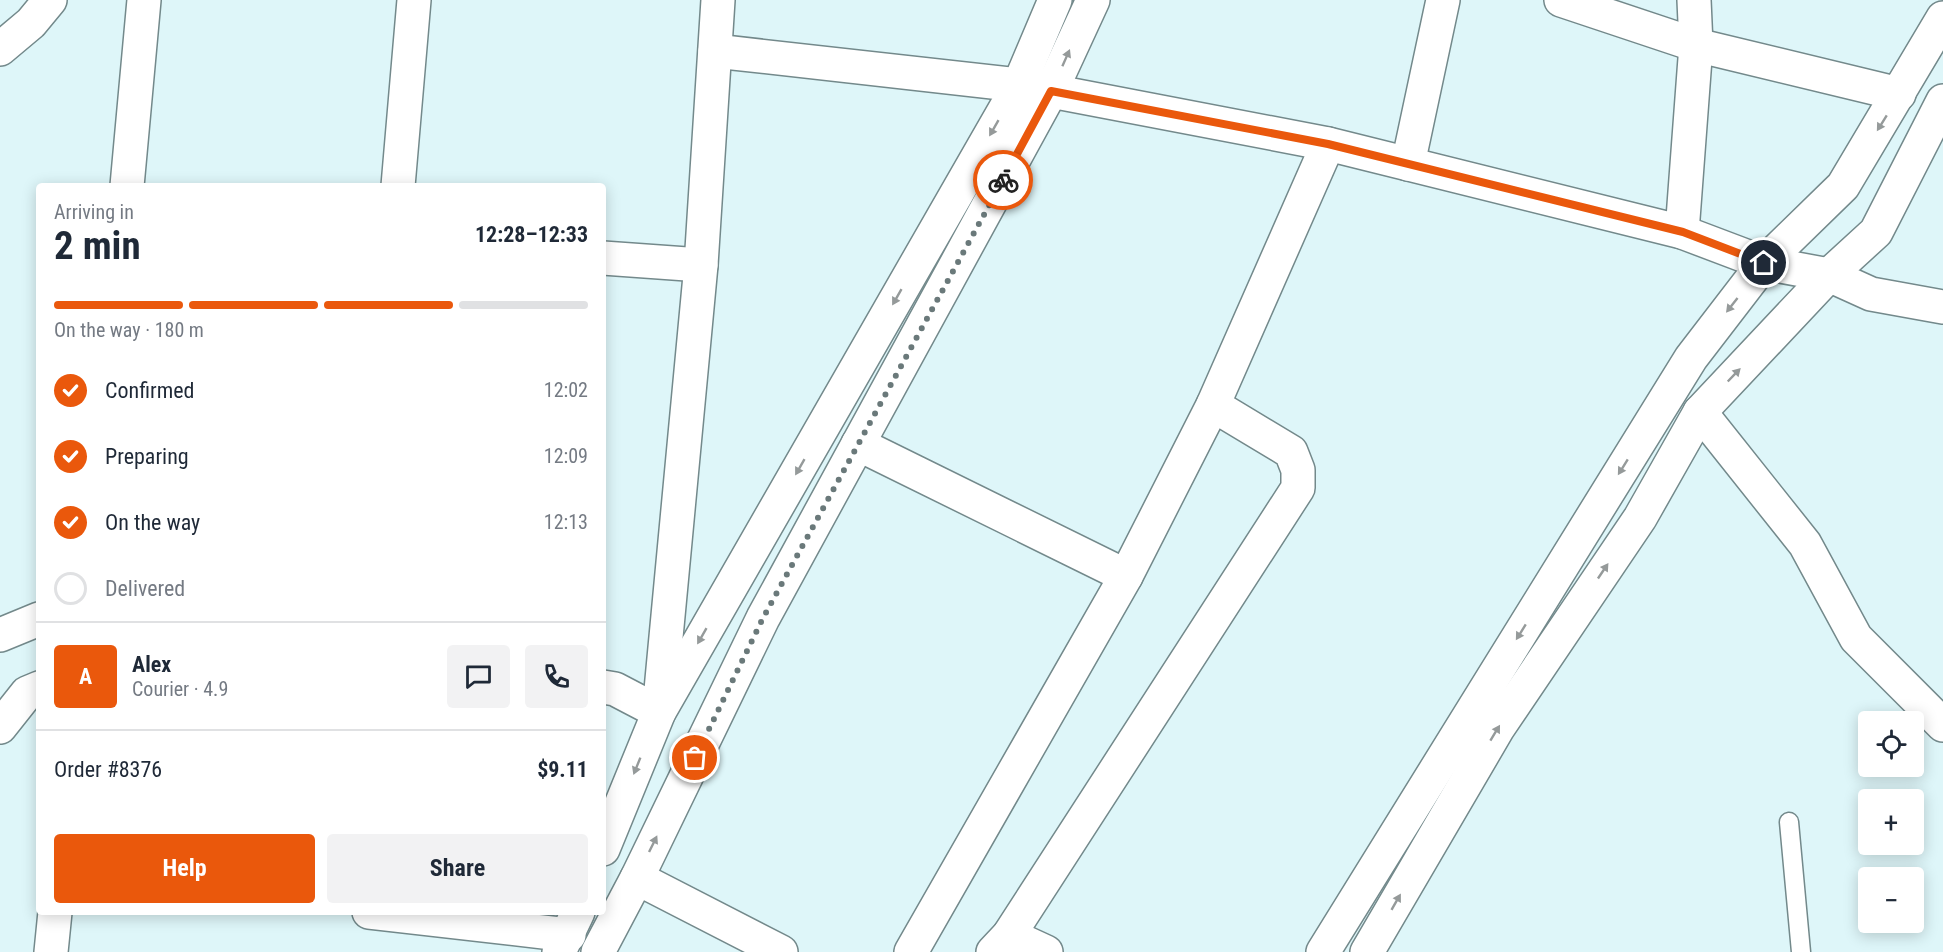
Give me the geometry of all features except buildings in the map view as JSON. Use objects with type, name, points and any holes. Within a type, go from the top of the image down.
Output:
[{"type":"street","points":[[0,50],[31,23],[50,0]]},
{"type":"street","points":[[127,183],[144,0]]},
{"type":"street","points":[[398,183],[414,0]]},
{"type":"street","points":[[659,712],[701,265],[718,0]]},
{"type":"street","points":[[606,842],[659,712],[1019,85],[1055,0]]},
{"type":"street","points":[[598,952],[637,878],[763,618],[1051,91],[1093,0]]},
{"type":"street","points":[[1408,164],[1443,0]]},
{"type":"street","points":[[1561,0],[1696,45],[1899,94]]},
{"type":"street","points":[[1683,232],[1696,45],[1694,0]]},
{"type":"street","points":[[1323,952],[1691,358],[1764,263],[1843,186],[1943,18]]},
{"type":"street","points":[[715,51],[1019,85],[1328,144],[1683,232],[1764,263],[1829,275],[1871,294],[1943,307]]},
{"type":"street","points":[[1367,952],[1498,728],[1640,518],[1700,411],[1829,275],[1876,232],[1943,101]]},
{"type":"street","points":[[911,952],[1126,576],[1213,405],[1328,144]]},
{"type":"street","points":[[606,258],[701,265]]},
{"type":"street","points":[[1046,952],[1001,944],[1298,488],[1298,470],[1291,452],[1213,405]]},
{"type":"street","points":[[1700,411],[1805,544],[1856,638],[1943,725]]},
{"type":"street","points":[[858,444],[1126,576]]},
{"type":"street","points":[[0,635],[36,620]]},
{"type":"street","points":[[606,688],[615,689],[659,712]]},
{"type":"street","points":[[0,727],[27,693],[36,689]]},
{"type":"street","points":[[637,878],[782,952]]},
{"type":"street","points":[[51,952],[54,915]]},
{"type":"street","points":[[397,915],[568,933]]},
{"type":"lane","points":[[1789,822],[1801,952]]},
{"type":"way so far","points":[[695,758],[763,618],[1003,180]]},
{"type":"route","points":[[1003,180],[1051,91],[1328,144],[1683,232],[1764,263]]}]
